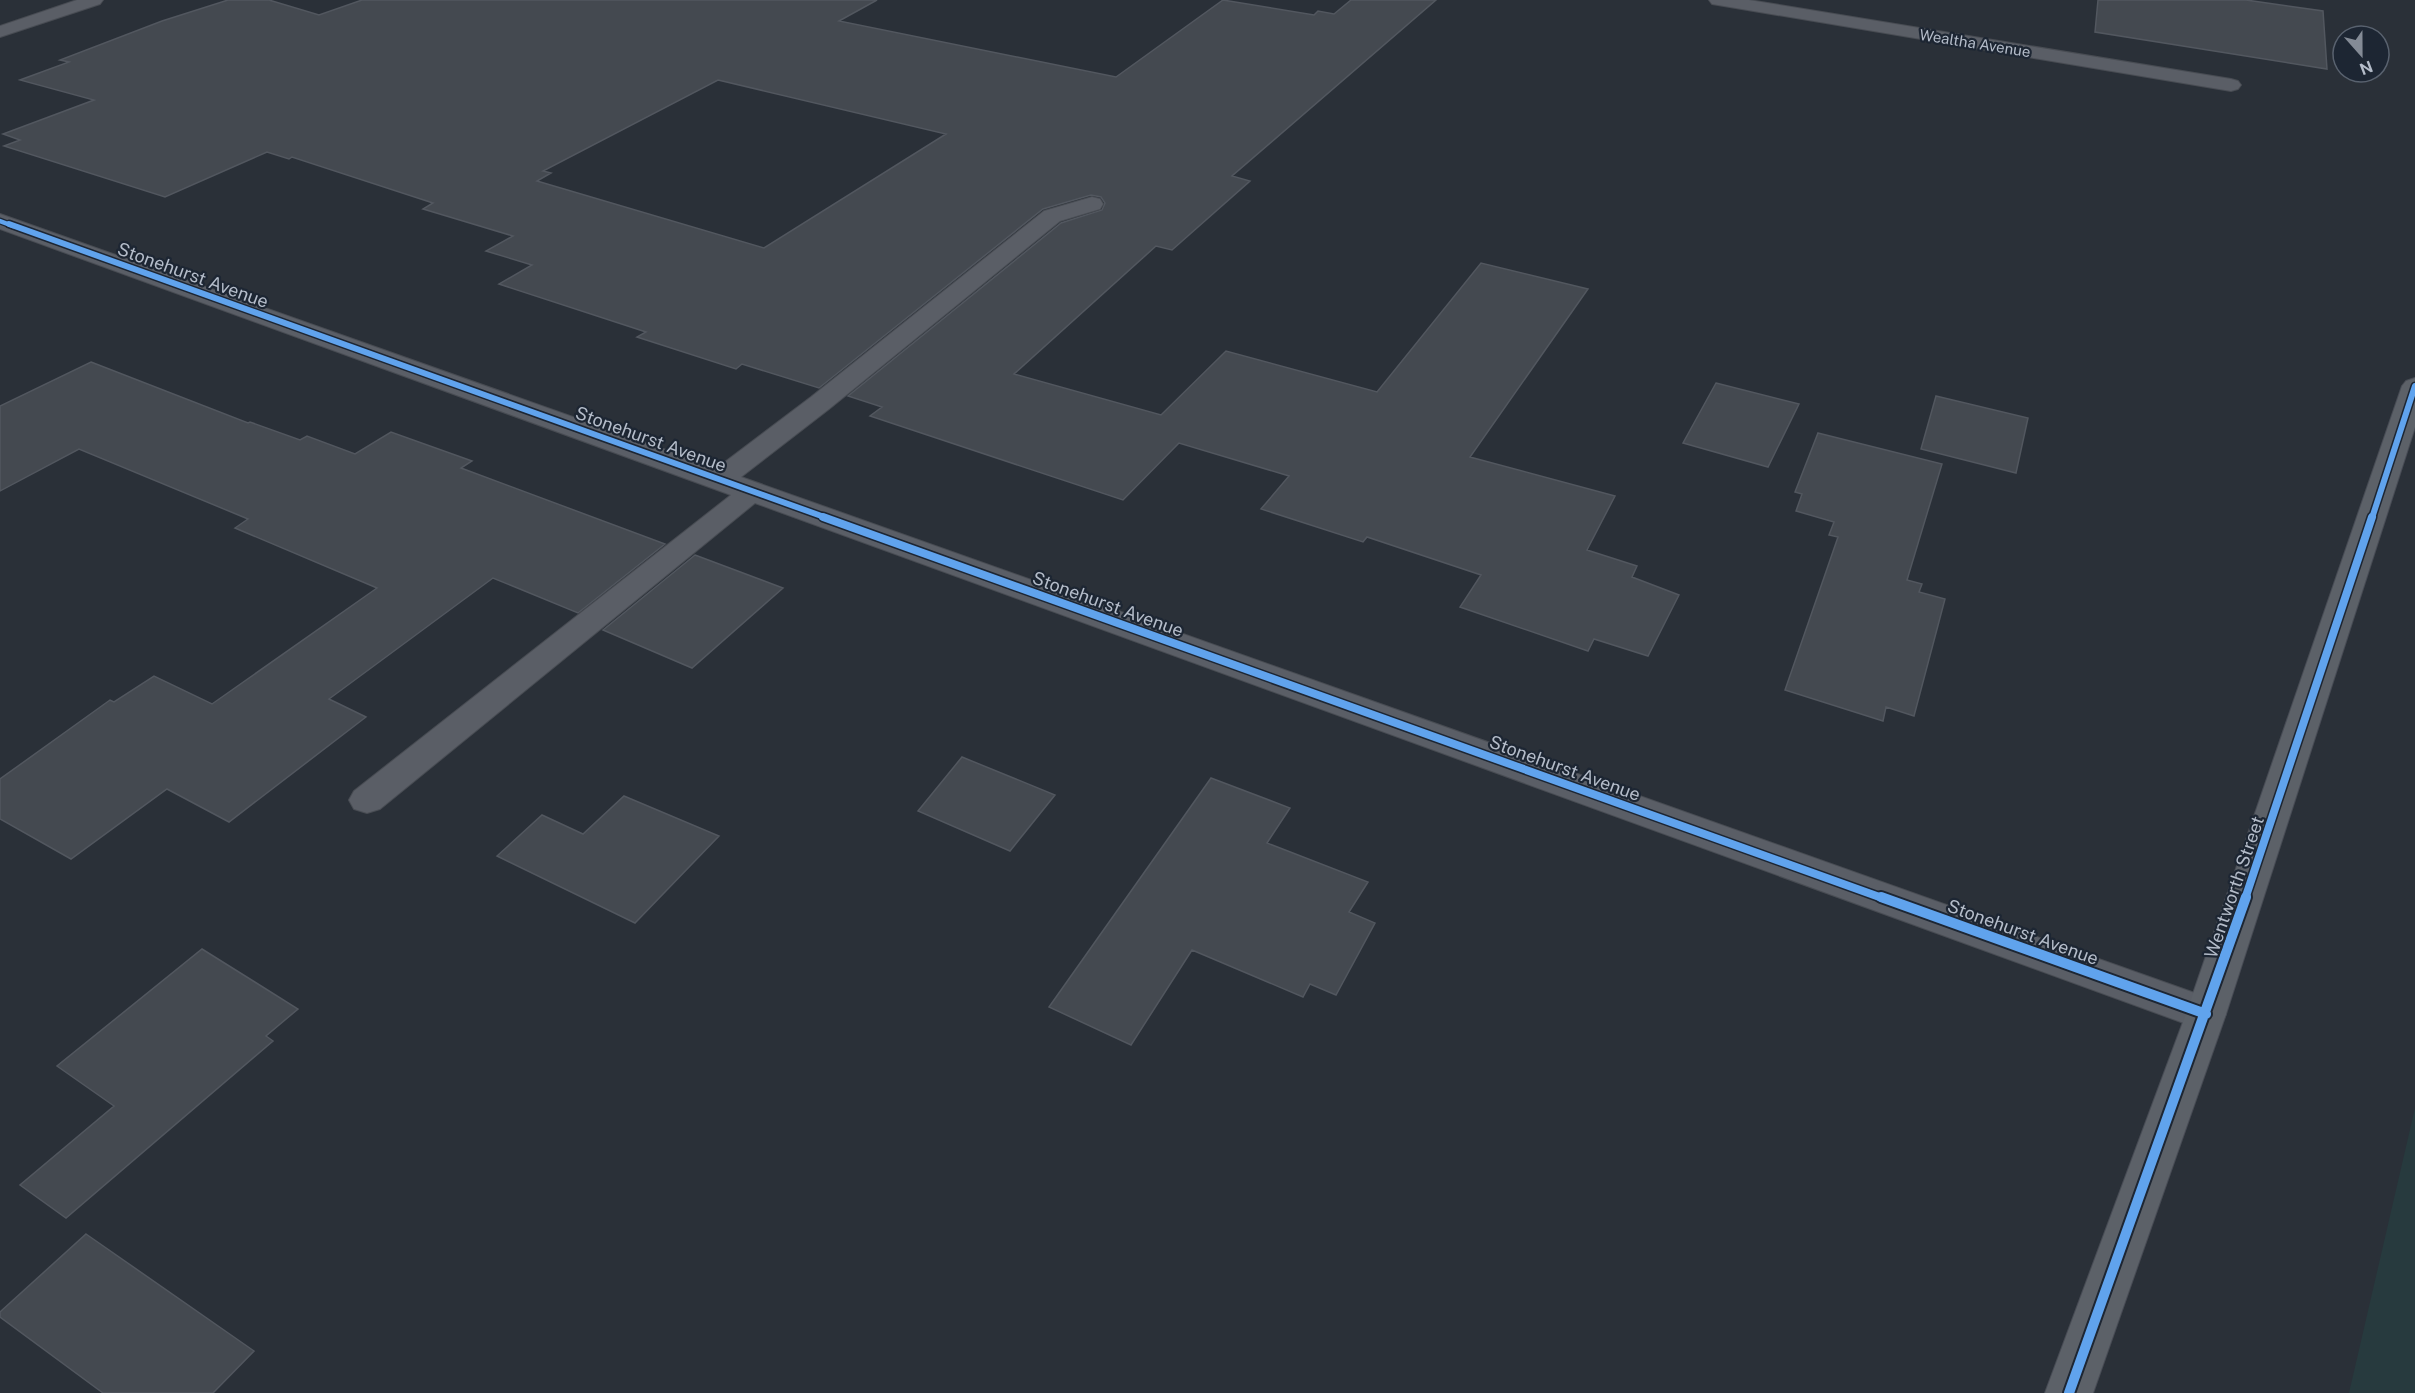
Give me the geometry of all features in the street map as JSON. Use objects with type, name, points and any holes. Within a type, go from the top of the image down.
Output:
[{"type":"main road","name":"Wentworth Street","points":[[2069,1393],[2206,1014],[2281,795],[2415,386]]},
{"type":"street","points":[[0,32],[94,0]]},
{"type":"street","name":"Wealtha Avenue","points":[[1718,0],[2231,85]]},
{"type":"street","points":[[719,480],[820,403],[1052,216],[1092,204]]},
{"type":"street","name":"Stonehurst Avenue","points":[[0,221],[2206,1014]]},
{"type":"street","points":[[368,800],[752,492]]},
{"type":"green space","points":[[2415,1108],[2415,1393],[2349,1393]]},
{"type":"building","points":[[228,0],[269,0],[319,15],[362,0],[877,0],[839,21],[1116,77],[1223,0],[1314,15],[1318,11],[1334,14],[1351,0],[1436,0],[1232,176],[1250,181],[1172,250],[1156,246],[1014,374],[1161,415],[1226,351],[1377,392],[1481,263],[1588,289],[1470,457],[1615,496],[1587,550],[1637,566],[1632,577],[1679,595],[1648,656],[1594,639],[1588,651],[1460,607],[1481,575],[1367,537],[1363,542],[1261,509],[1289,476],[1179,443],[1123,500],[870,416],[882,407],[848,396],[1061,223],[1102,210],[1105,203],[1101,197],[1091,195],[1043,209],[819,388],[742,364],[736,369],[637,337],[646,332],[499,284],[532,265],[486,251],[513,236],[423,209],[433,203],[292,157],[289,159],[267,152],[165,197],[4,146],[20,140],[3,134],[94,100],[20,80],[69,62],[60,60],[162,21]],"holes":[[[718,80],[946,134],[764,248],[537,181],[551,173],[543,171]]]},
{"type":"building","points":[[2098,0],[2246,0],[2323,11],[2327,69],[2095,32]]},
{"type":"building","points":[[91,362],[248,423],[300,440],[307,436],[355,454],[391,432],[472,461],[461,468],[665,544],[578,613],[493,578],[329,699],[366,717],[229,822],[167,789],[71,859],[0,819],[0,779],[110,700],[114,702],[154,676],[212,704],[377,588],[235,528],[248,519],[79,449],[0,491],[0,406]]},
{"type":"building","points":[[1716,383],[1799,404],[1768,467],[1683,443]]},
{"type":"building","points":[[1936,396],[2028,418],[2016,473],[1921,449]]},
{"type":"building","points":[[1818,433],[1942,464],[1907,580],[1922,584],[1919,592],[1945,599],[1914,716],[1886,707],[1883,721],[1785,690],[1838,537],[1829,535],[1834,522],[1796,511],[1802,494],[1795,492]]},
{"type":"building","points":[[695,555],[783,588],[692,668],[603,630]]},
{"type":"building","points":[[962,757],[1055,795],[1010,851],[918,811]]},
{"type":"building","points":[[1211,778],[1290,808],[1267,843],[1368,882],[1349,912],[1375,923],[1336,995],[1310,984],[1303,997],[1192,950],[1131,1045],[1049,1007]]},
{"type":"building","points":[[624,796],[719,836],[635,923],[497,856],[542,815],[583,834]]},
{"type":"building","points":[[202,949],[298,1009],[266,1036],[273,1041],[66,1218],[20,1185],[114,1106],[57,1066]]},
{"type":"building","points":[[86,1234],[254,1351],[213,1393],[103,1393],[0,1317],[0,1312]]},
{"type":"cycle path","points":[[0,221],[2206,1014]]},
{"type":"cycle path","points":[[2069,1393],[2206,1014],[2415,386]]}]
